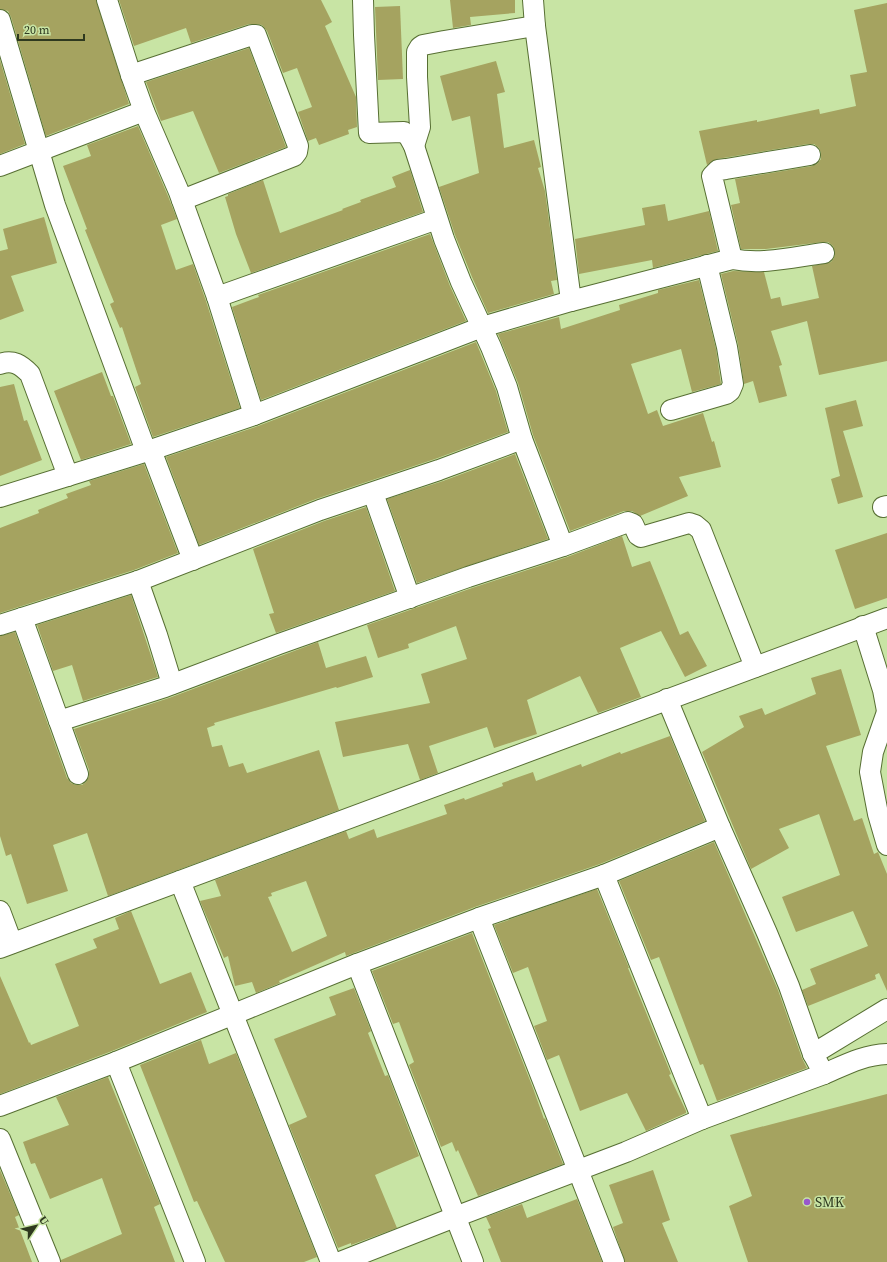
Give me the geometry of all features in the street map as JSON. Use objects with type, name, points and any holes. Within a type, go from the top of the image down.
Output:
[{"type":"street","points":[[107,0],[144,111],[164,153],[217,297],[254,415]]},
{"type":"street","points":[[363,0],[369,133],[404,132],[414,146],[437,219],[507,387],[522,439],[563,546]]},
{"type":"street","points":[[533,0],[571,301]]},
{"type":"street","points":[[0,20],[5,50],[39,150],[55,205],[148,451],[193,560]]},
{"type":"street","points":[[414,146],[420,127],[417,52],[423,45],[536,26]]},
{"type":"street","points":[[131,74],[256,35],[298,146],[297,152],[294,156],[182,200]]},
{"type":"street","points":[[0,166],[144,111]]},
{"type":"street","points":[[732,259],[712,176],[714,173],[726,169],[810,155]]},
{"type":"street","points":[[217,297],[437,219]]},
{"type":"street","points":[[0,497],[148,451],[254,415],[482,327],[571,301],[732,259],[746,262],[761,262],[824,253]]},
{"type":"street","points":[[671,410],[726,394],[732,388],[733,384],[727,347],[708,265]]},
{"type":"street","points":[[0,364],[5,362],[18,363],[30,374],[68,476]]},
{"type":"street","points":[[0,625],[138,581],[320,510],[439,470],[522,439]]},
{"type":"street","points":[[373,493],[410,598]]},
{"type":"street","points":[[59,721],[172,684],[279,644],[468,577],[563,546],[628,522],[633,524],[638,535],[642,537],[689,523],[695,525],[701,530],[755,667]]},
{"type":"street","points":[[138,581],[172,684]]},
{"type":"street","points":[[22,618],[78,774]]},
{"type":"street","points":[[0,910],[6,946],[887,618]]},
{"type":"street","points":[[863,626],[883,690],[887,711],[872,752],[870,772],[878,814],[887,845]]},
{"type":"street","points":[[667,699],[720,827],[767,932],[813,1054],[824,1074]]},
{"type":"street","points":[[0,1106],[116,1062],[233,1013],[357,964],[479,918],[604,876],[720,827]]},
{"type":"street","points":[[604,876],[702,1119]]},
{"type":"street","points":[[180,881],[331,1262]]},
{"type":"street","points":[[479,918],[614,1262]]},
{"type":"street","points":[[357,964],[473,1262]]},
{"type":"street","points":[[813,1054],[887,1009]]},
{"type":"street","points":[[340,1262],[455,1216],[578,1171],[651,1142],[702,1119],[824,1074],[853,1060],[877,1054],[887,1054]]},
{"type":"street","points":[[116,1062],[195,1262]]},
{"type":"street","points":[[0,1139],[50,1262]]},
{"type":"building","points":[[0,0],[96,0],[129,104],[46,136],[11,17],[8,11],[0,9]]},
{"type":"building","points":[[119,0],[321,0],[332,22],[325,26],[356,97],[357,127],[348,130],[349,134],[319,145],[316,138],[308,141],[298,112],[312,107],[297,68],[283,73],[267,31],[262,25],[249,24],[191,43],[186,28],[134,46]]},
{"type":"building","points":[[450,0],[515,0],[515,13],[470,17],[471,25],[453,28]]},
{"type":"building","points":[[887,3],[887,361],[819,375],[807,321],[771,331],[782,365],[779,366],[787,396],[759,403],[753,381],[744,384],[738,344],[721,274],[733,271],[764,272],[771,299],[780,297],[782,306],[819,298],[812,266],[831,262],[834,258],[835,252],[833,246],[828,242],[766,249],[741,249],[731,205],[740,203],[735,179],[812,166],[817,164],[821,159],[821,153],[819,148],[814,144],[808,144],[717,159],[707,165],[699,131],[757,120],[757,122],[819,109],[820,114],[856,106],[850,75],[867,72],[854,10]]},
{"type":"building","points":[[400,6],[403,79],[378,80],[375,7]]},
{"type":"building","points":[[249,48],[286,147],[219,173],[193,111],[161,121],[146,82]]},
{"type":"building","points":[[0,60],[25,144],[0,154]]},
{"type":"building","points":[[496,61],[505,92],[497,94],[504,148],[534,140],[541,167],[538,168],[545,191],[557,280],[551,281],[554,294],[488,313],[455,235],[439,187],[479,173],[470,116],[452,121],[440,76]]},
{"type":"building","points":[[138,126],[177,219],[161,225],[176,270],[193,264],[240,408],[153,437],[135,387],[141,384],[122,327],[120,328],[110,304],[114,302],[85,230],[87,229],[63,166],[91,156],[87,145]]},
{"type":"building","points":[[410,170],[423,212],[251,273],[236,234],[225,197],[228,196],[228,194],[263,180],[280,233],[343,210],[342,209],[361,202],[360,200],[396,187],[392,177]]},
{"type":"building","points":[[665,204],[668,221],[709,211],[718,251],[653,268],[652,260],[579,274],[575,239],[645,225],[642,208]]},
{"type":"building","points":[[44,217],[57,263],[11,276],[24,311],[0,320],[0,251],[8,249],[3,229]]},
{"type":"building","points":[[430,234],[450,286],[466,321],[261,400],[232,307],[259,297],[258,295]]},
{"type":"building","points":[[699,280],[716,349],[721,384],[692,392],[681,349],[631,364],[648,414],[657,410],[663,426],[703,413],[712,442],[714,441],[721,467],[679,477],[688,496],[640,516],[632,511],[624,511],[570,531],[533,435],[518,383],[498,334],[559,317],[561,329],[620,310],[619,305],[658,293],[658,290]]},
{"type":"building","points":[[476,342],[496,391],[508,432],[435,459],[316,499],[199,545],[166,457],[258,426]]},
{"type":"building","points":[[102,372],[111,396],[113,396],[131,444],[81,460],[54,391]]},
{"type":"building","points":[[14,384],[24,421],[27,420],[42,460],[0,476],[0,387]]},
{"type":"building","points":[[856,400],[863,426],[843,431],[863,497],[838,504],[831,479],[840,476],[825,408]]},
{"type":"building","points":[[515,454],[548,539],[417,583],[387,499],[443,481]]},
{"type":"building","points":[[144,464],[178,553],[134,570],[0,613],[0,528],[39,513],[38,510],[68,498],[66,494],[91,485],[89,481]]},
{"type":"building","points":[[366,507],[395,591],[276,633],[269,614],[274,613],[253,549],[324,521]]},
{"type":"building","points":[[887,533],[887,598],[855,609],[835,550]]},
{"type":"building","points":[[622,536],[632,567],[650,561],[680,635],[688,631],[707,666],[685,677],[661,631],[620,648],[641,697],[598,713],[580,676],[527,700],[537,734],[494,748],[487,727],[429,746],[438,773],[420,780],[408,744],[343,757],[335,722],[430,703],[421,674],[467,659],[456,626],[408,644],[409,648],[378,658],[367,625],[472,588],[567,557]]},
{"type":"building","points":[[131,595],[158,677],[83,701],[72,665],[53,671],[37,625]]},
{"type":"building","points":[[15,632],[67,778],[71,783],[76,785],[82,785],[86,782],[89,776],[89,770],[74,729],[169,698],[318,642],[326,668],[366,656],[373,677],[214,723],[215,725],[207,728],[212,747],[222,745],[229,767],[243,763],[247,773],[319,750],[339,810],[108,896],[87,833],[53,845],[68,891],[27,904],[11,854],[6,856],[0,836],[0,636]]},
{"type":"building","points":[[841,669],[861,735],[826,746],[854,821],[862,818],[874,854],[878,852],[887,874],[887,991],[879,973],[875,975],[876,979],[808,1006],[802,990],[816,984],[810,969],[868,946],[853,911],[796,932],[782,897],[840,875],[819,814],[779,829],[789,848],[751,869],[702,752],[744,727],[739,716],[762,708],[765,715],[816,694],[811,678]]},
{"type":"building","points":[[670,736],[705,821],[600,864],[475,907],[346,956],[345,952],[279,981],[280,983],[256,993],[252,982],[235,986],[228,956],[224,958],[200,901],[221,896],[215,880],[346,831],[349,839],[374,829],[377,838],[447,814],[444,805],[464,798],[465,800],[503,786],[502,783],[533,772],[536,781],[581,764],[582,767],[620,752],[621,754]],"holes":[[[306,881],[327,936],[292,952],[268,897],[272,896],[271,893]]]},
{"type":"building","points":[[714,842],[778,990],[802,1058],[807,1068],[717,1101],[703,1064],[700,1065],[659,957],[651,960],[619,881]]},
{"type":"building","points":[[597,889],[671,1074],[669,1075],[686,1111],[686,1113],[646,1131],[627,1093],[580,1111],[559,1055],[547,1060],[534,1026],[547,1021],[528,967],[513,973],[494,925]]},
{"type":"building","points":[[131,911],[160,984],[191,972],[207,1012],[112,1051],[0,1094],[0,976],[31,1045],[79,1026],[55,964],[97,948],[93,939],[119,929],[115,918]]},
{"type":"building","points":[[472,933],[563,1164],[478,1196],[458,1150],[456,1152],[452,1142],[441,1147],[409,1065],[414,1062],[399,1022],[393,1024],[372,971]]},
{"type":"building","points":[[354,988],[371,1031],[368,1033],[385,1076],[388,1075],[419,1156],[375,1175],[397,1228],[351,1245],[351,1243],[338,1248],[289,1125],[307,1117],[274,1039],[336,1015],[329,997]]},
{"type":"building","points":[[201,1040],[209,1064],[236,1053],[317,1257],[304,1262],[225,1262],[197,1201],[194,1202],[140,1065]]},
{"type":"building","points":[[108,1077],[160,1204],[154,1207],[175,1262],[61,1262],[61,1260],[122,1234],[102,1178],[50,1199],[35,1163],[31,1164],[23,1142],[69,1125],[56,1097]]},
{"type":"building","name":"SMK","points":[[887,1094],[887,1262],[748,1262],[729,1206],[752,1196],[730,1135]]},
{"type":"building","points":[[0,1170],[19,1215],[15,1217],[32,1262],[0,1262]]},
{"type":"building","points":[[653,1170],[670,1220],[662,1223],[678,1262],[625,1262],[613,1227],[623,1223],[609,1185]]},
{"type":"building","points":[[577,1199],[602,1262],[501,1262],[488,1229],[491,1228],[486,1217],[522,1204],[527,1218]]},
{"type":"place","name":"SMK","points":[[807,1202]]}]
